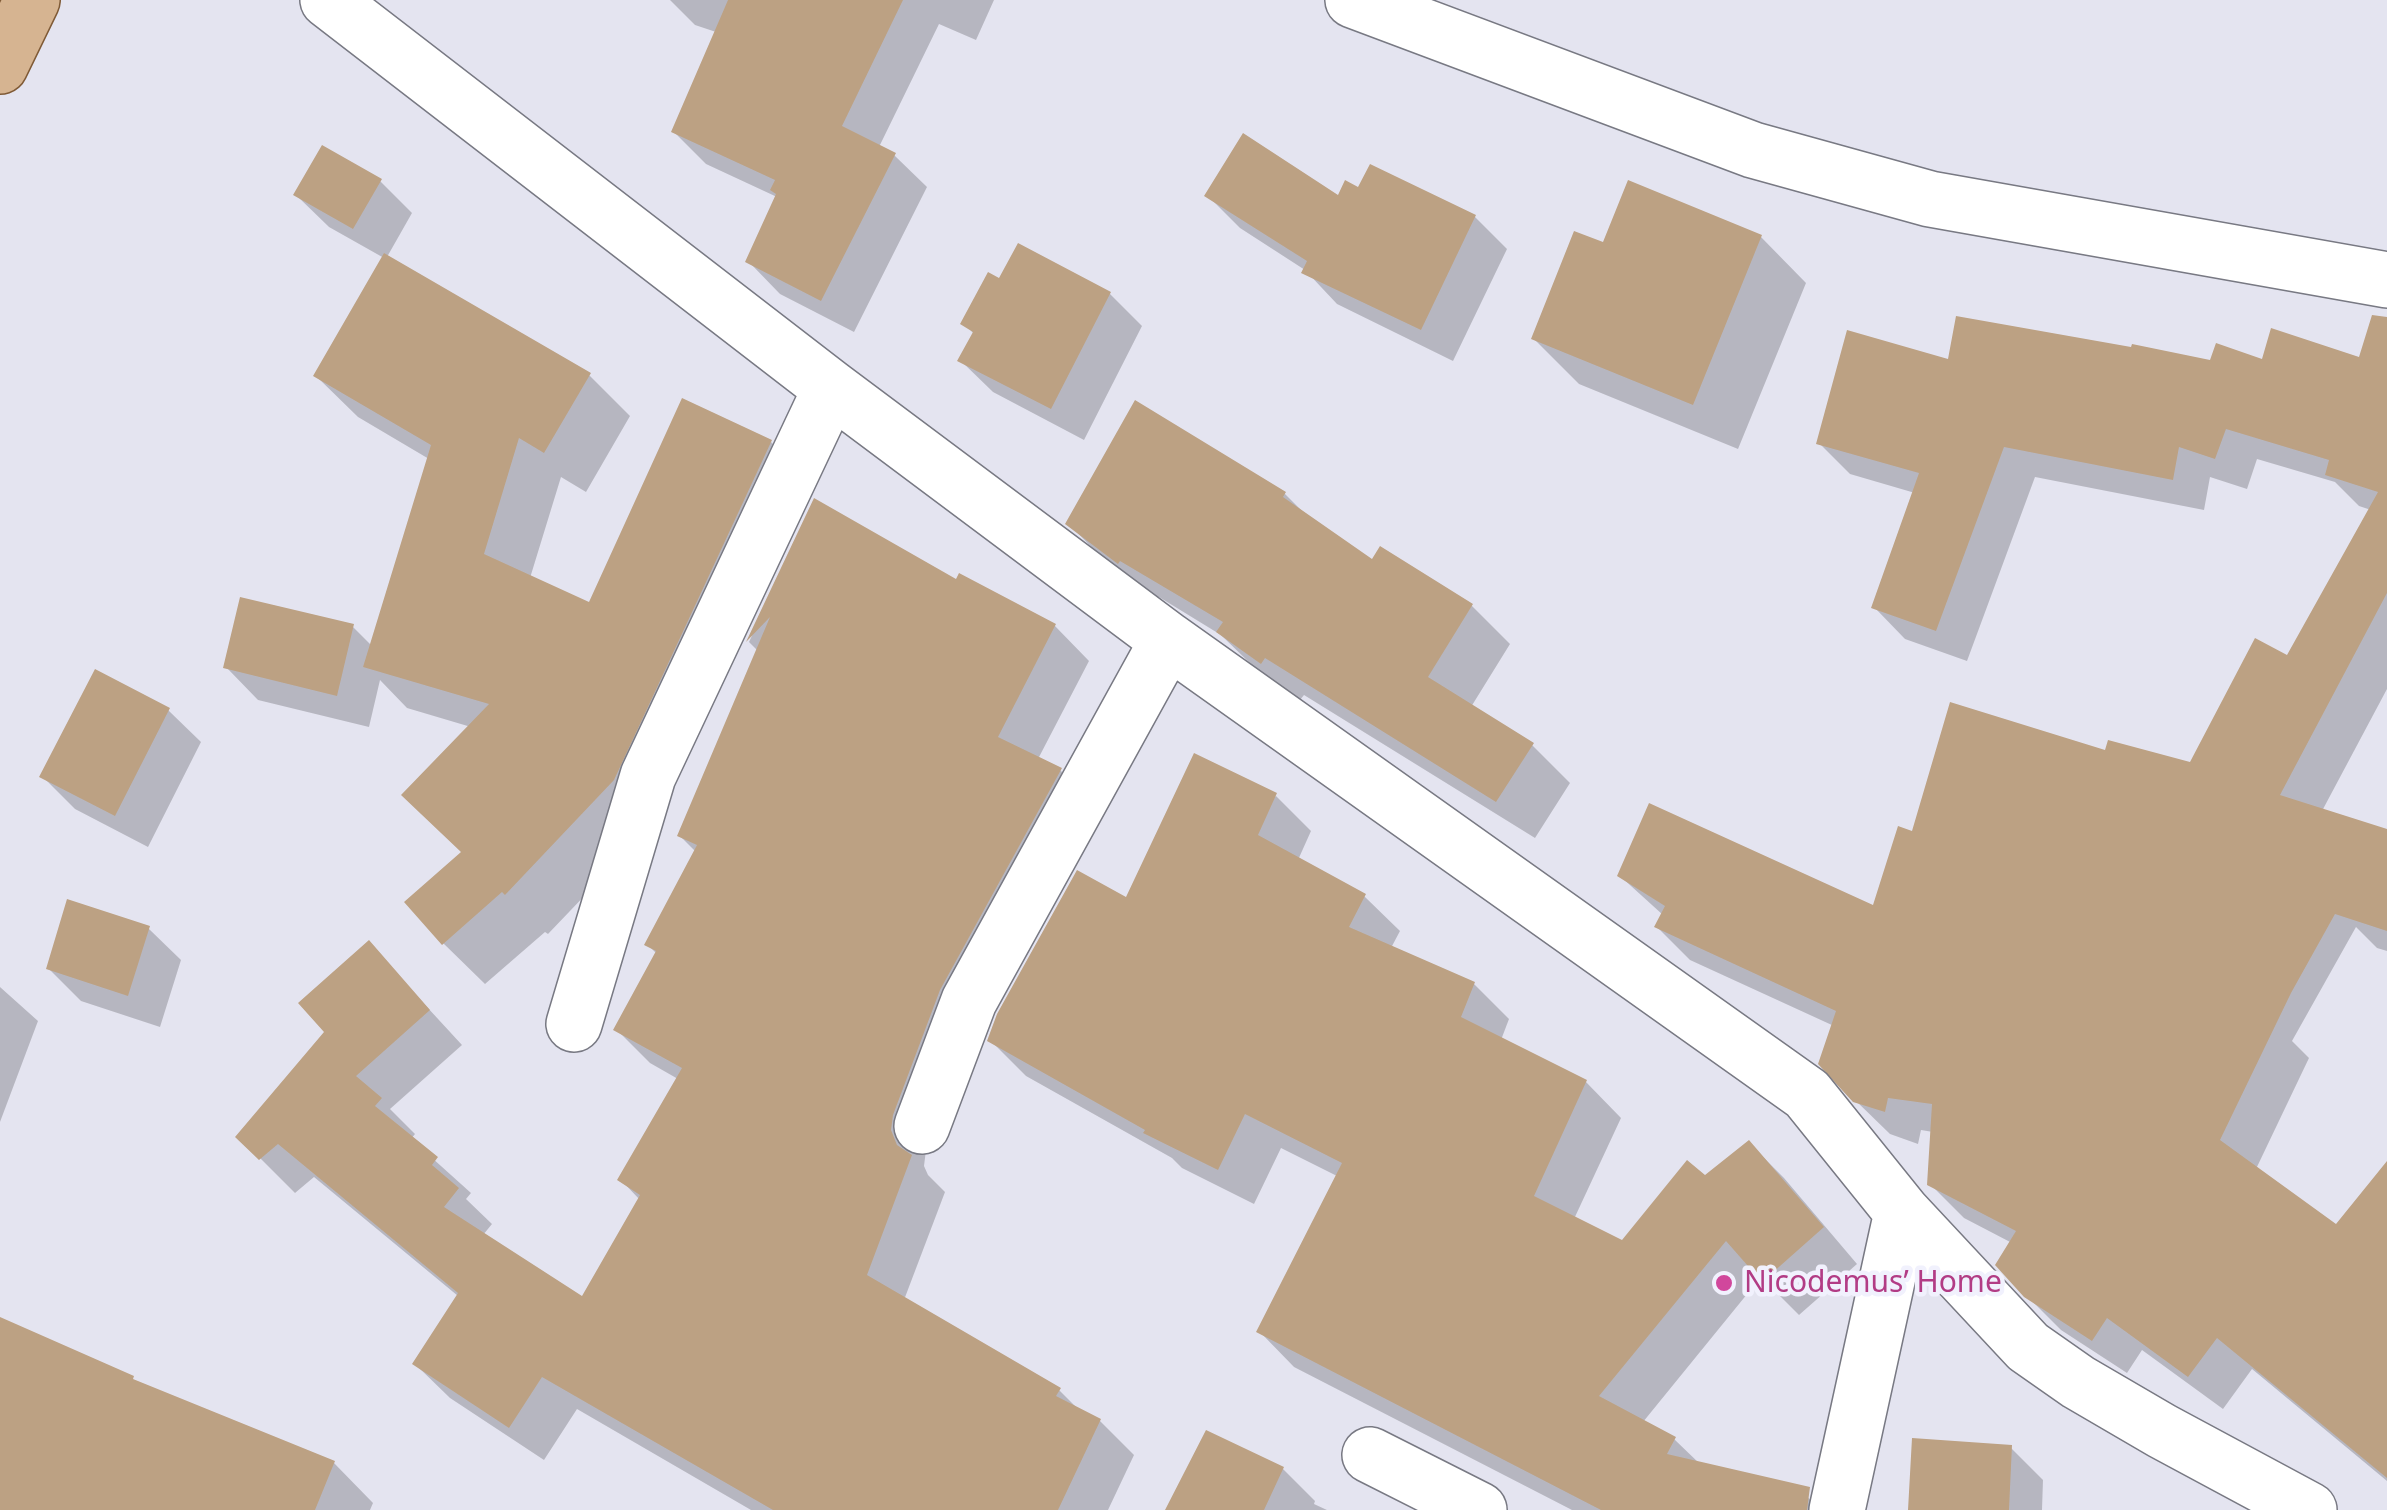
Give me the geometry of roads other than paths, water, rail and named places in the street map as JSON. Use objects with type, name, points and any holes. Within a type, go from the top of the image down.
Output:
[{"type":"main road","points":[[0,66],[32,0]]},
{"type":"street","points":[[328,0],[832,388],[1168,640],[1808,1094],[1902,1212],[2028,1347],[2078,1382],[2162,1431],[2308,1510]]},
{"type":"street","points":[[1353,0],[1753,150],[1912,194],[2387,280]]},
{"type":"street","points":[[574,1024],[648,776],[832,388]]},
{"type":"street","points":[[922,1126],[970,1001],[1168,640]]},
{"type":"street","points":[[1837,1510],[1902,1212]]},
{"type":"street","points":[[1370,1455],[1479,1510]]},
{"type":"place","name":"Nicodemus’ Home","points":[[1724,1283]]}]
